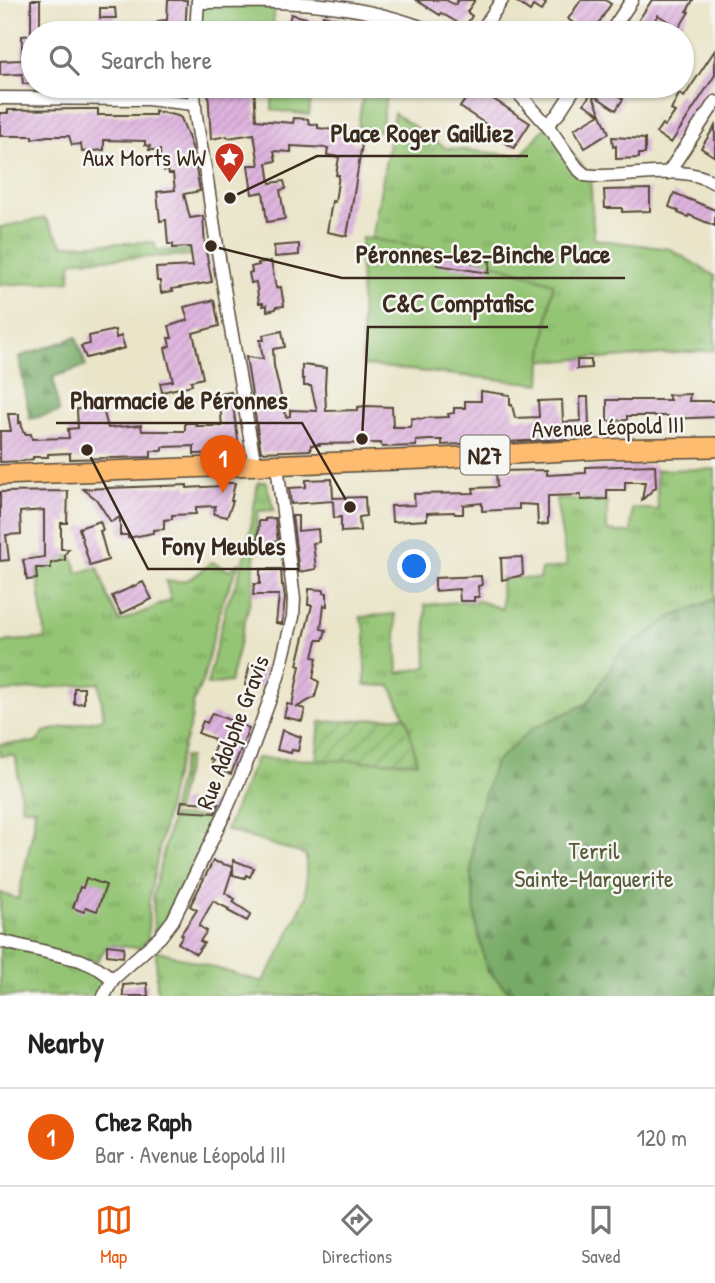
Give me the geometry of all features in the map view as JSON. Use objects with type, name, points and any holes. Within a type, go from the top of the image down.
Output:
[{"type":"main road","name":"Avenue Léopold III","points":[[0,475],[424,459],[603,449],[715,447]]},
{"type":"street","points":[[488,21],[502,0]]},
{"type":"street","points":[[618,21],[632,0]]},
{"type":"street","points":[[197,21],[198,1],[368,4],[409,21]]},
{"type":"street","points":[[0,98],[147,99],[194,104]]},
{"type":"street","points":[[194,98],[215,239],[255,466]]},
{"type":"street","points":[[523,98],[547,125],[577,168],[585,174],[668,173],[701,176],[715,183]]},
{"type":"street","points":[[547,125],[568,98]]},
{"type":"street","points":[[668,173],[715,102]]},
{"type":"street","name":"Rue Adolphe Gravis","points":[[104,996],[113,979],[168,928],[179,909],[227,810],[278,677],[293,617],[294,599],[277,465]]},
{"type":"street","points":[[0,941],[80,960],[113,979]]},
{"type":"green space","points":[[274,1],[273,21],[197,21],[198,2]]},
{"type":"green space","points":[[272,98],[311,98],[309,115],[272,110]]},
{"type":"green space","points":[[362,98],[386,98],[381,131],[358,127]]},
{"type":"green space","points":[[394,113],[446,148],[521,156],[547,125],[590,175],[594,239],[670,249],[715,276],[715,350],[601,359],[542,360],[553,283],[372,239]]},
{"type":"green space","points":[[45,218],[63,245],[154,242],[157,251],[217,249],[218,254],[77,260],[71,264],[70,281],[0,285],[0,227]]},
{"type":"green space","points":[[362,237],[477,258],[553,283],[541,384],[363,365],[360,255]]},
{"type":"green space","points":[[76,337],[86,366],[53,377],[59,412],[30,419],[19,357]]},
{"type":"green space","points":[[715,469],[715,599],[672,617],[621,652],[588,703],[475,822],[471,877],[477,929],[487,970],[513,996],[157,996],[156,950],[262,982],[278,957],[306,896],[306,855],[226,830],[256,758],[320,760],[408,723],[391,686],[365,685],[365,630],[360,617],[395,614],[398,673],[427,667],[425,605],[476,600],[502,609],[501,577],[539,579],[541,570],[567,566],[556,499],[607,501],[607,531],[631,533],[632,508],[658,510],[656,470]]},
{"type":"green space","points":[[258,482],[266,482],[274,510],[258,511],[252,592],[230,682],[207,685],[226,606],[247,550]]},
{"type":"green space","points":[[72,556],[78,573],[98,567],[108,598],[120,622],[171,600],[166,581],[191,578],[212,562],[228,570],[239,563],[217,621],[203,680],[193,703],[191,722],[173,780],[149,899],[148,940],[139,948],[108,945],[96,962],[0,938],[0,893],[18,899],[34,826],[35,808],[22,808],[16,758],[11,755],[0,756],[0,744],[37,742],[44,732],[104,718],[99,683],[0,692],[0,644],[8,641],[46,639],[35,558]]},
{"type":"green space","name":"Terril Sainte-Marguerite","points":[[715,599],[715,996],[513,996],[487,970],[477,929],[471,877],[475,822],[495,762],[533,728],[588,703],[620,652],[672,617]]},
{"type":"green space","points":[[405,716],[417,762],[316,760],[320,722]]},
{"type":"green space","points":[[184,757],[189,757],[176,811],[171,812]]},
{"type":"green space","points":[[172,816],[217,818],[166,917],[154,933],[153,896]]},
{"type":"green space","points":[[0,944],[46,954],[94,971],[102,985],[100,996],[0,996]]},
{"type":"building","points":[[31,0],[40,0],[40,21],[31,21]]},
{"type":"building","points":[[168,0],[187,0],[186,21],[158,21],[167,20]]},
{"type":"building","points":[[416,0],[446,0],[455,5],[458,0],[475,0],[467,12],[472,16],[469,21],[455,21],[441,13],[440,15]]},
{"type":"building","points":[[514,0],[540,0],[546,4],[541,11],[533,6],[530,11]]},
{"type":"building","points":[[581,0],[605,0],[611,4],[600,21],[568,19]]},
{"type":"building","points":[[652,0],[693,0],[683,21],[668,21],[658,15],[654,21],[638,21]]},
{"type":"building","points":[[100,8],[115,8],[116,18],[100,18]]},
{"type":"building","points":[[291,14],[317,21],[289,21]]},
{"type":"building","points":[[323,15],[346,21],[321,21]]},
{"type":"building","points":[[715,50],[715,75],[671,143],[656,133],[675,112],[671,110],[677,98],[694,98],[694,82]]},
{"type":"building","points":[[21,60],[21,74],[0,75],[0,61]]},
{"type":"building","points":[[209,98],[255,98],[256,120],[293,123],[294,118],[308,119],[309,124],[318,125],[318,128],[351,132],[351,142],[362,144],[347,236],[327,232],[339,175],[336,175],[339,157],[327,155],[328,148],[291,146],[291,152],[274,151],[276,161],[267,163],[270,183],[284,181],[286,189],[280,190],[285,219],[267,222],[263,192],[252,194],[248,165],[259,165],[254,134],[211,139]]},
{"type":"building","points":[[462,98],[492,98],[530,123],[514,148],[504,142],[507,138],[460,107],[465,100]]},
{"type":"building","points":[[588,98],[594,98],[609,133],[585,148],[574,129],[600,114],[584,104]]},
{"type":"building","points":[[598,98],[622,98],[616,110]]},
{"type":"building","points":[[98,109],[98,115],[155,115],[155,111],[181,118],[192,147],[200,191],[184,194],[190,218],[203,216],[212,282],[161,293],[156,268],[193,266],[190,247],[173,248],[173,244],[168,244],[166,220],[160,221],[157,192],[175,190],[173,174],[164,171],[160,150],[149,150],[150,146],[145,145],[145,141],[104,140],[104,150],[82,152],[81,144],[72,145],[69,136],[32,139],[32,136],[0,136],[0,113],[8,113],[8,110]]},
{"type":"building","points":[[715,126],[715,157],[701,148]]},
{"type":"building","points":[[612,137],[645,139],[645,154],[639,154],[639,158],[616,159],[616,146],[613,147]]},
{"type":"building","points":[[650,189],[650,211],[622,212],[622,208],[605,208],[604,190]]},
{"type":"building","points":[[674,193],[715,210],[715,226],[678,213],[679,211],[669,207]]},
{"type":"building","points":[[299,244],[299,255],[275,257],[274,246]]},
{"type":"building","points":[[439,254],[490,261],[489,273],[437,265]]},
{"type":"building","points":[[271,261],[276,288],[281,287],[284,306],[267,311],[267,305],[259,303],[256,282],[251,283],[249,273],[252,272],[251,267],[259,265],[258,263]]},
{"type":"building","points":[[214,300],[219,326],[193,333],[203,378],[191,381],[192,385],[162,392],[160,383],[173,381],[165,348],[170,346],[168,338],[172,338],[169,326],[188,320],[184,307]]},
{"type":"building","points":[[115,330],[116,338],[121,336],[125,348],[86,358],[81,346],[90,344],[89,336]]},
{"type":"building","points":[[282,331],[285,347],[273,349],[274,366],[286,417],[290,416],[290,410],[317,411],[311,386],[304,386],[302,365],[326,368],[326,411],[358,410],[358,407],[366,406],[392,407],[393,427],[410,427],[412,418],[449,417],[448,414],[454,413],[454,408],[465,408],[465,401],[481,401],[481,391],[510,395],[510,405],[515,418],[539,417],[538,401],[562,400],[563,422],[581,421],[580,397],[588,397],[589,426],[586,426],[586,432],[567,434],[567,439],[442,445],[442,440],[429,440],[416,441],[416,446],[382,447],[381,443],[318,444],[311,445],[311,450],[261,452],[246,357],[263,359],[260,340],[264,340],[263,335]]},
{"type":"building","points":[[577,360],[591,360],[591,368],[577,369]]},
{"type":"building","points":[[231,392],[240,453],[194,454],[194,446],[162,447],[162,451],[151,451],[151,457],[70,459],[70,453],[0,462],[0,431],[11,431],[8,414],[19,414],[23,432],[31,434],[32,439],[69,438],[68,429],[78,428],[77,409],[90,409],[91,404],[101,401],[108,428],[141,425],[142,431],[185,431],[185,423],[196,423],[196,426],[222,426],[219,394]]},
{"type":"building","points":[[690,394],[689,401],[715,401],[715,417],[669,419],[668,416],[627,416],[627,420],[607,421],[607,400],[670,400],[668,395]]},
{"type":"building","points":[[655,465],[656,487],[642,500],[645,482],[625,482],[625,490],[607,490],[607,499],[581,500],[581,495],[548,496],[548,524],[538,525],[537,505],[519,504],[519,509],[482,511],[482,503],[463,505],[463,514],[427,513],[427,520],[392,522],[391,506],[415,505],[414,494],[474,493],[473,488],[497,487],[496,471],[547,470],[547,475],[586,473],[586,467]]},
{"type":"building","points":[[332,479],[333,498],[365,497],[366,516],[359,517],[360,531],[341,532],[341,517],[334,518],[333,501],[291,504],[289,488],[306,487],[306,480]]},
{"type":"building","points":[[220,483],[235,483],[233,501],[227,517],[214,514],[215,506],[196,507],[196,514],[172,515],[172,519],[164,520],[164,529],[128,538],[128,535],[120,535],[120,517],[111,522],[96,499],[83,489],[187,485],[187,488],[220,486]]},
{"type":"building","points":[[68,491],[67,523],[61,523],[61,549],[69,549],[65,560],[51,563],[51,568],[36,568],[37,579],[27,580],[23,560],[44,557],[44,510],[20,512],[21,534],[6,535],[9,560],[0,561],[0,492]]},
{"type":"building","points":[[292,516],[298,516],[298,531],[318,529],[319,542],[313,543],[316,569],[299,572]]},
{"type":"building","points":[[275,518],[278,541],[266,543],[266,553],[257,553],[259,521]]},
{"type":"building","points":[[100,521],[108,560],[90,566],[79,528]]},
{"type":"building","points":[[522,557],[523,575],[502,580],[501,558]]},
{"type":"building","points":[[260,569],[281,569],[285,599],[282,624],[276,623],[279,595],[253,595],[254,584],[260,584]]},
{"type":"building","points":[[481,576],[479,597],[474,597],[474,601],[460,601],[459,589],[435,591],[435,578]]},
{"type":"building","points":[[143,582],[152,599],[121,614],[112,596]]},
{"type":"building","points":[[309,589],[324,590],[324,593],[327,593],[327,606],[324,605],[321,629],[326,630],[323,640],[317,640],[313,657],[317,658],[313,678],[319,682],[315,697],[297,707],[305,709],[302,721],[284,717],[287,704],[292,705],[300,666],[297,665],[312,605],[308,605]]},
{"type":"building","points":[[250,664],[265,668],[260,688],[245,685]]},
{"type":"building","points":[[74,688],[84,688],[84,703],[74,704]]},
{"type":"building","points":[[212,713],[249,728],[231,774],[211,766],[213,761],[210,759],[217,742],[198,733],[203,721],[207,723]]},
{"type":"building","points":[[282,730],[301,737],[298,751],[292,750],[291,753],[277,750]]},
{"type":"building","points":[[182,801],[219,804],[215,813],[180,811]]},
{"type":"building","points":[[233,860],[254,868],[250,877],[246,875],[245,878],[233,875],[233,868],[225,893],[251,914],[247,921],[213,901],[199,926],[207,931],[200,941],[204,943],[196,954],[178,943],[197,910],[190,906],[213,861],[233,867]]},
{"type":"building","points":[[86,878],[106,885],[97,911],[86,907],[84,912],[73,908]]},
{"type":"building","points":[[107,945],[124,947],[123,957],[107,955]]},
{"type":"building","points":[[147,983],[148,996],[123,996],[123,985]]},
{"type":"place","name":"Aux Morts WW","points":[[229,184]]},
{"type":"place","name":"Place Roger Gailliez","points":[[230,198]]},
{"type":"place","name":"Péronnes-lez-Binche Place","points":[[211,246]]},
{"type":"place","name":"C&C Comptafisc","points":[[362,439]]},
{"type":"place","name":"Fony Meubles","points":[[87,450]]},
{"type":"place","name":"Chez Raph","points":[[223,493]]},
{"type":"place","name":"Pharmacie de Péronnes","points":[[350,507]]}]
